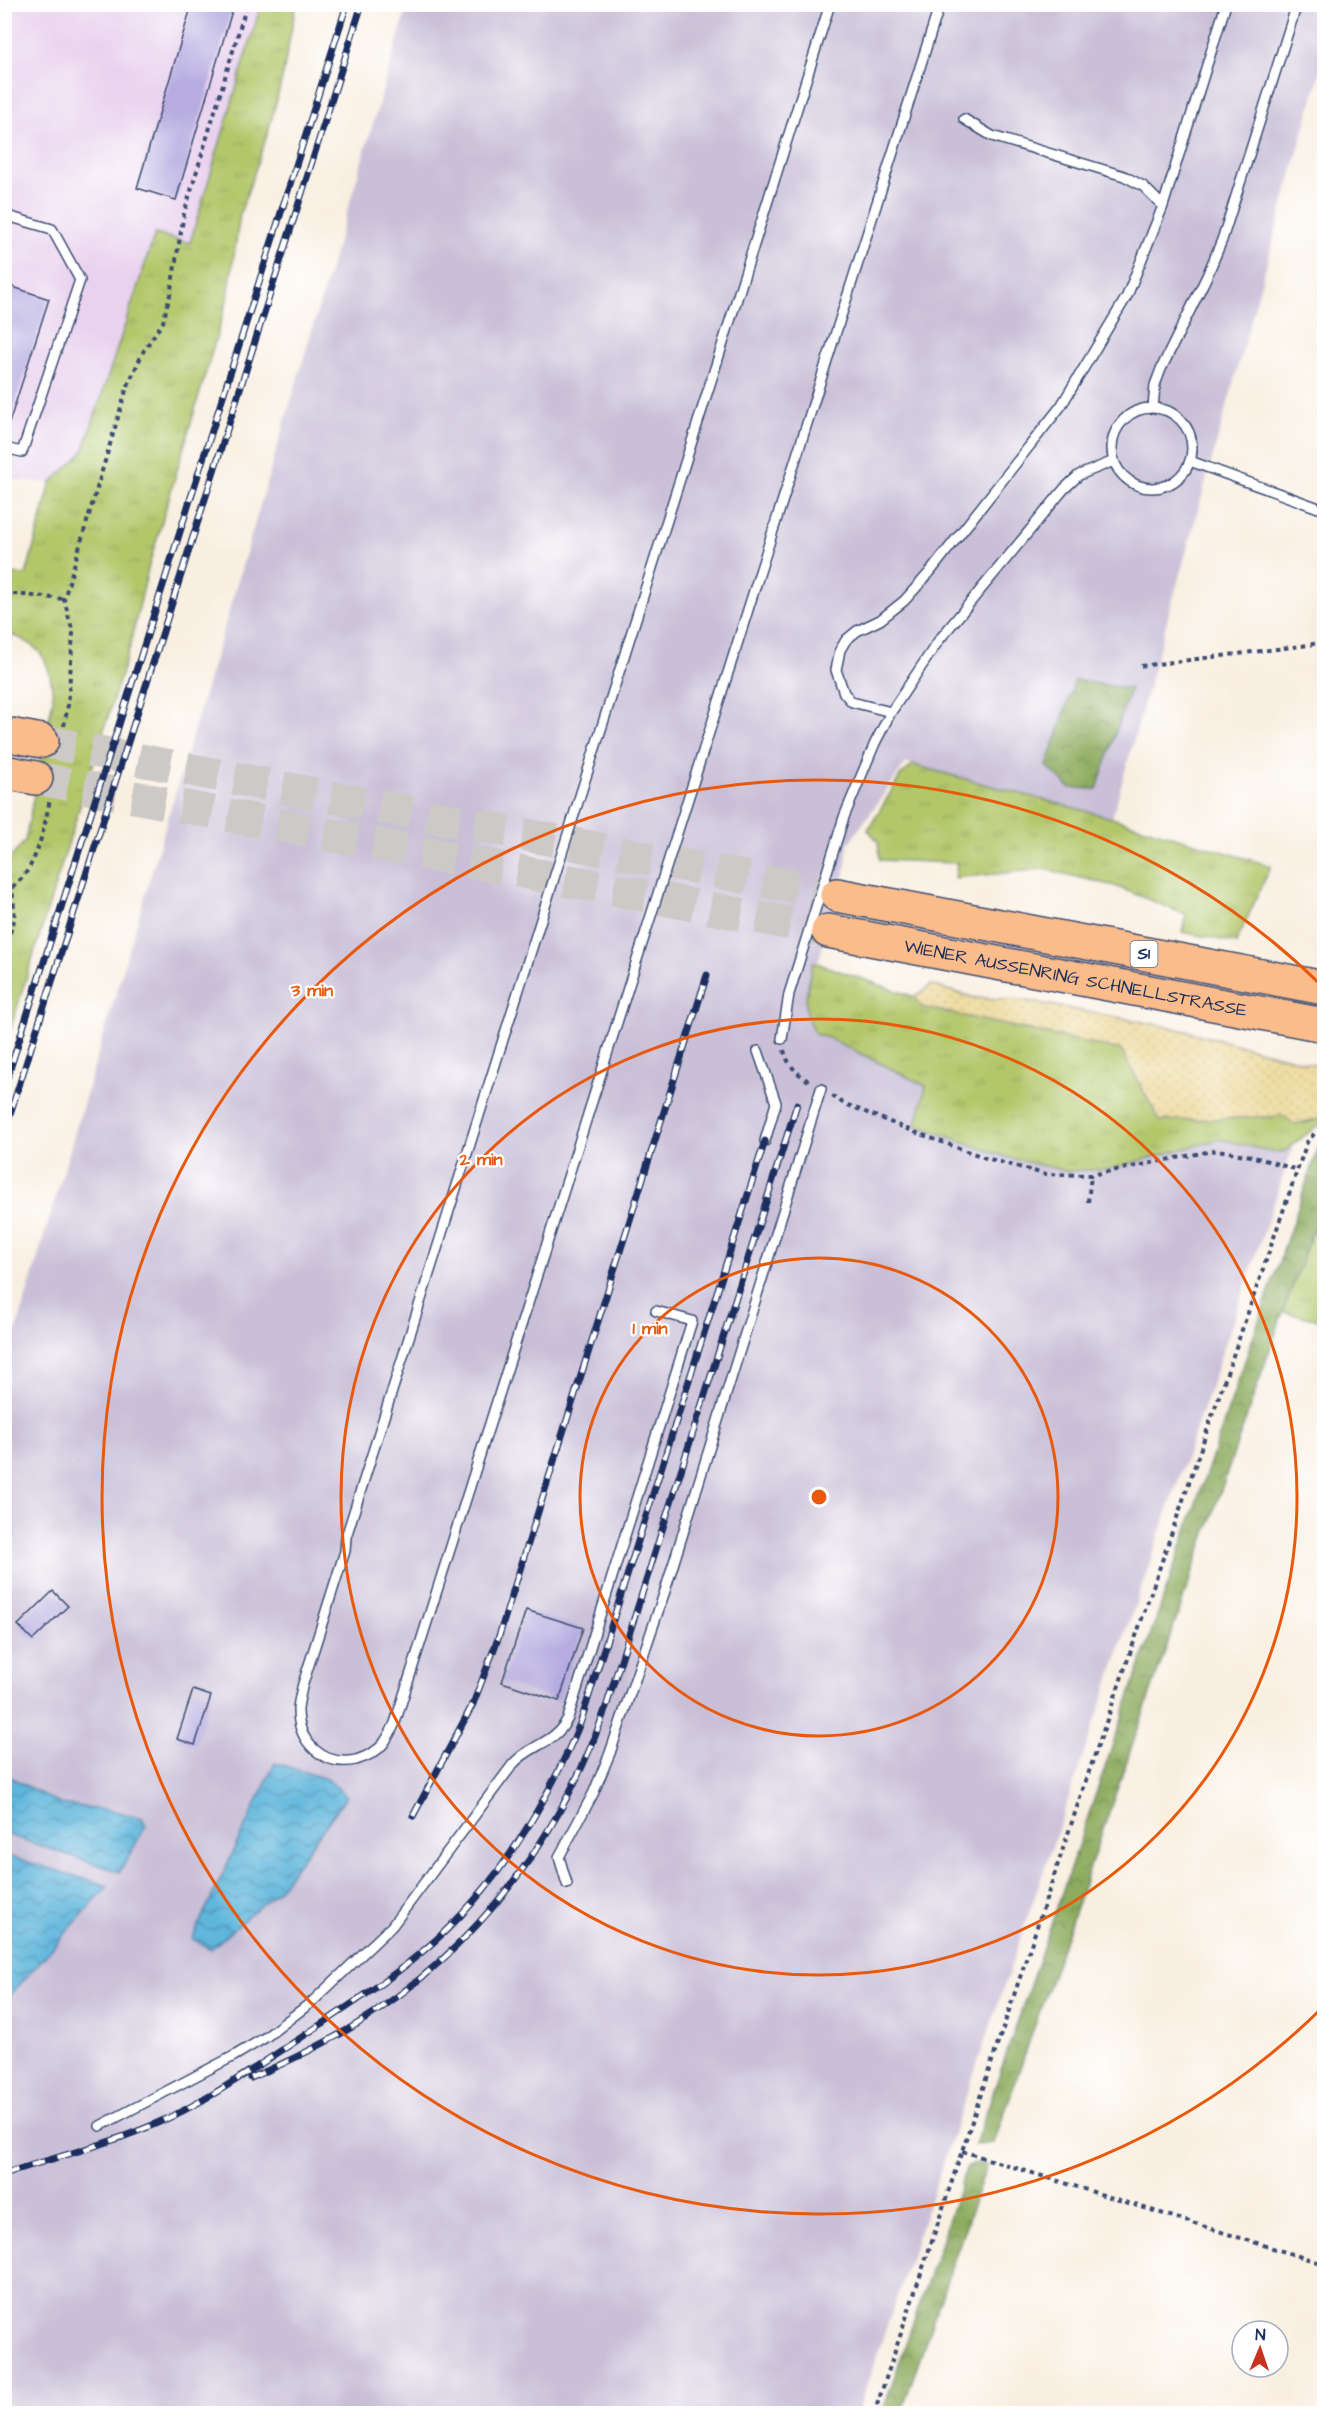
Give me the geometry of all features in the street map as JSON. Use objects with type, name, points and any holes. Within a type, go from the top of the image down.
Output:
[{"type":"highway","points":[[4,734],[42,741]]},
{"type":"highway","name":"WIENER AUSSENRING SCHNELLSTRASSE","points":[[837,895],[1324,988]]},
{"type":"highway","name":"WIENER AUSSENRING SCHNELLSTRASSE","points":[[828,931],[1324,1025]]},
{"type":"lane","points":[[830,4],[346,1537],[345,1551],[302,1687],[298,1709],[301,1728],[307,1742],[318,1754],[330,1760],[344,1762],[366,1758],[383,1745],[395,1723],[407,1690],[940,4]]},
{"type":"lane","points":[[891,712],[852,702],[844,693],[836,670],[840,650],[846,640],[857,631],[880,620],[904,601],[1043,431],[1061,406],[1127,296],[1163,206],[1226,4]]},
{"type":"lane","points":[[1153,408],[1155,385],[1161,369],[1207,276],[1222,240],[1297,4]]},
{"type":"lane","points":[[964,119],[992,136],[1124,176],[1143,186],[1163,206]]},
{"type":"lane","points":[[4,215],[52,230],[80,280],[22,452],[4,448]]},
{"type":"lane","points":[[1153,408],[1172,413],[1182,421],[1189,432],[1192,444],[1190,461],[1177,480],[1165,487],[1151,489],[1138,486],[1126,479],[1117,469],[1112,442],[1116,429],[1124,418],[1134,411],[1153,408]]},
{"type":"lane","points":[[782,1039],[789,994],[844,817],[875,743],[891,712],[939,640],[1064,489],[1078,476],[1114,461]]},
{"type":"lane","points":[[1190,461],[1324,510]]},
{"type":"lane","points":[[758,1051],[776,1103],[765,1141]]},
{"type":"lane","points":[[567,1884],[559,1857],[593,1794],[610,1753],[665,1591],[821,1089]]},
{"type":"lane","points":[[100,2126],[242,2051],[288,2021],[313,2001],[392,1926],[520,1756],[556,1736],[562,1729],[568,1718],[692,1321],[657,1311]]},
{"type":"path","points":[[4,593],[64,599],[127,387],[144,350],[163,322],[184,214],[247,6]]},
{"type":"path","points":[[1141,666],[1309,645],[1324,641]]},
{"type":"path","points":[[4,950],[15,918],[12,888]]},
{"type":"path","points":[[782,1039],[785,1057],[796,1073],[843,1103],[986,1158],[1044,1174],[1091,1175],[1217,1150],[1251,1156],[1298,1170]]},
{"type":"path","points":[[874,2414],[1079,1800],[1307,1142],[1315,1133],[1324,1129]]},
{"type":"path","points":[[1088,1202],[1091,1175]]},
{"type":"path","points":[[962,2151],[1324,2264]]},
{"type":"shaded area","points":[[5,5],[261,5],[190,244],[155,235],[83,452],[51,483],[5,479]]},
{"type":"shaded area","points":[[408,5],[1324,5],[1324,58],[1112,818],[906,763],[848,844],[845,874],[818,962],[1007,1075],[1014,1145],[1202,1124],[1295,1141],[857,2413],[5,2413],[4,1372]]},
{"type":"green space","points":[[261,5],[296,5],[282,79],[268,132],[240,214],[228,297],[148,569],[130,646],[5,1046],[5,864],[25,841],[53,699],[50,674],[42,656],[28,642],[5,633],[5,574],[26,575],[51,483],[83,452],[155,234],[190,243]]},
{"type":"green space","points":[[1075,680],[1130,689],[1097,789],[1070,788],[1047,766]]},
{"type":"green space","points":[[913,765],[1112,818],[1271,866],[1236,943],[1182,932],[1187,915],[1115,886],[1044,869],[955,878],[957,863],[880,860],[878,841],[868,830],[901,775]]},
{"type":"green space","points":[[813,962],[915,997],[922,1007],[1121,1050],[1160,1121],[1284,1116],[1305,1123],[1324,1118],[1324,1124],[1317,1126],[1285,1151],[1273,1152],[1220,1139],[1109,1169],[1066,1171],[1006,1157],[916,1125],[926,1086],[825,1036],[815,1034],[810,1025],[806,1007]]},
{"type":"green space","points":[[1320,1143],[1324,1146],[1324,1199],[994,2143],[975,2145]]},
{"type":"green space","points":[[1324,1199],[1324,1321],[1283,1312]]},
{"type":"green space","points":[[979,2163],[987,2165],[901,2413],[882,2413],[967,2166]]},
{"type":"sand","points":[[931,985],[975,998],[1022,1000],[1170,1027],[1324,1067],[1324,1118],[1294,1124],[1284,1116],[1160,1121],[1121,1050],[922,1007],[915,997]]},
{"type":"water","points":[[275,1763],[327,1779],[347,1796],[281,1887],[211,1949],[192,1939]]},
{"type":"water","points":[[4,1774],[60,1804],[114,1811],[142,1818],[146,1825],[120,1872],[5,1834]]},
{"type":"water","points":[[4,1855],[108,1886],[5,2001]]},
{"type":"building","points":[[192,4],[234,4],[176,200],[137,188]]},
{"type":"building","points":[[4,284],[49,299],[8,426],[4,425]]},
{"type":"building","points":[[53,1591],[68,1606],[33,1640],[18,1625]]},
{"type":"building","points":[[526,1610],[583,1628],[559,1701],[502,1682]]},
{"type":"building","points":[[193,1690],[211,1696],[195,1745],[177,1739]]},
{"type":"tunnel","points":[[42,741],[837,895]]},
{"type":"tunnel","points":[[36,778],[828,931]]},
{"type":"railway","points":[[4,1088],[347,4]]},
{"type":"railway","points":[[4,1133],[362,4]]},
{"type":"railway","points":[[413,1816],[473,1704],[499,1636],[707,975]]},
{"type":"railway","points":[[251,2078],[305,2053],[357,2024],[400,1994],[440,1961],[477,1925],[510,1886],[540,1844],[566,1800],[607,1704],[797,1104]]},
{"type":"railway","points":[[4,2174],[100,2145],[137,2131],[192,2106],[228,2085],[361,1998],[408,1963],[449,1927],[495,1875],[534,1816],[581,1721],[765,1141]]}]
